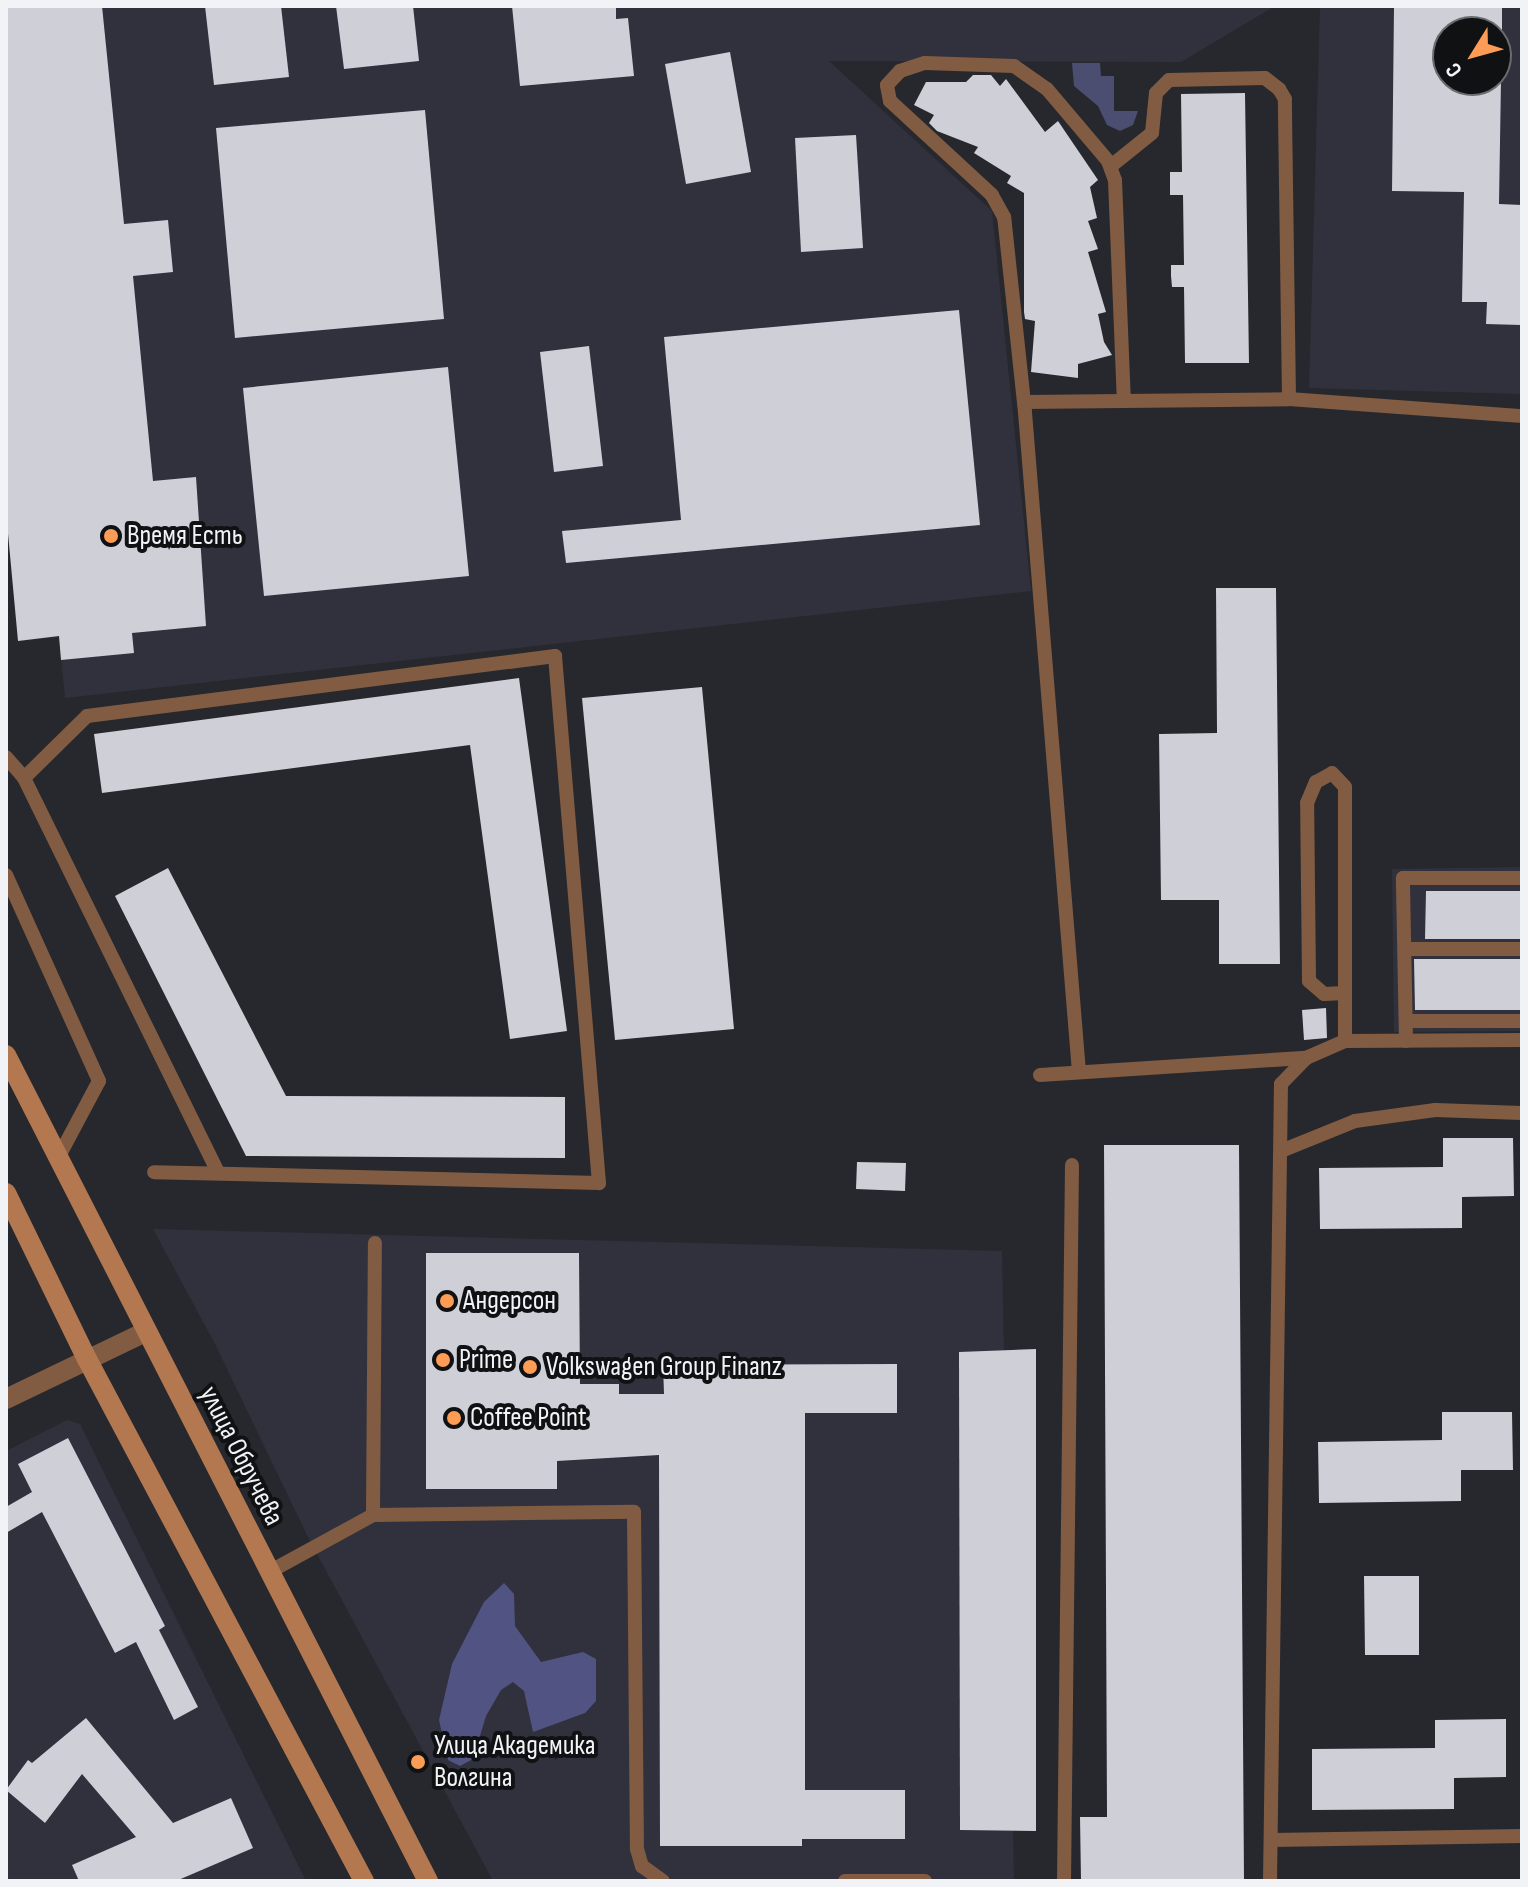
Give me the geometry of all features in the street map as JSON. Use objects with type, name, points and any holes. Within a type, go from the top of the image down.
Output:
[{"type":"main road","name":"улица Обручева","points":[[6,1055],[428,1881]]},
{"type":"main road","points":[[6,1193],[87,1359],[364,1881]]},
{"type":"street","points":[[6,1399],[145,1332]]},
{"type":"lane","points":[[1079,1072],[1024,402],[1002,210],[894,106],[887,85],[900,71],[919,64],[1014,66],[1047,89],[1111,166],[1115,180],[1124,401]]},
{"type":"lane","points":[[1111,166],[1152,133],[1156,93],[1169,80],[1265,78],[1279,89],[1285,99],[1289,399]]},
{"type":"lane","points":[[1024,402],[1289,399],[1522,416]]},
{"type":"lane","points":[[24,778],[87,716],[555,656],[599,1183],[154,1172]]},
{"type":"lane","points":[[6,757],[24,778],[218,1173]]},
{"type":"lane","points":[[1345,993],[1324,994],[1309,981],[1307,803],[1316,782],[1332,773],[1345,787],[1345,993],[1345,1041]]},
{"type":"lane","points":[[6,875],[99,1081],[58,1158]]},
{"type":"lane","points":[[1406,1041],[1403,878],[1522,878]]},
{"type":"lane","points":[[1405,949],[1522,949]]},
{"type":"lane","points":[[1406,1021],[1522,1021]]},
{"type":"lane","points":[[1040,1075],[1306,1058],[1345,1041],[1522,1040]]},
{"type":"lane","points":[[1270,1881],[1281,1084],[1306,1058]]},
{"type":"lane","points":[[1281,1151],[1355,1121],[1435,1110],[1522,1113]]},
{"type":"lane","points":[[1064,1881],[1072,1165]]},
{"type":"lane","points":[[373,1515],[375,1243]]},
{"type":"lane","points":[[269,1572],[373,1515],[634,1512],[637,1849],[642,1866],[663,1881]]},
{"type":"lane","points":[[1272,1840],[1522,1836]]},
{"type":"lane","points":[[845,1881],[925,1881]]},
{"type":"shaded area","points":[[6,6],[1275,6],[1181,62],[829,61],[992,211],[1031,591],[65,698],[59,637],[18,641],[6,512]]},
{"type":"shaded area","points":[[1320,6],[1522,6],[1522,394],[1309,388]]},
{"type":"shaded area","points":[[1072,63],[1100,63],[1101,76],[1114,76],[1114,111],[1138,111],[1133,125],[1120,131],[1107,125],[1098,106],[1074,86]]},
{"type":"shaded area","points":[[1522,867],[1522,1031],[1394,1032],[1392,869]]},
{"type":"shaded area","points":[[153,1229],[1002,1251],[1014,1881],[493,1881],[308,1537],[215,1344]]},
{"type":"shaded area","points":[[67,1420],[80,1424],[306,1881],[6,1881],[6,1451]]},
{"type":"shaded area","points":[[504,1583],[514,1594],[515,1626],[541,1662],[583,1652],[596,1659],[596,1701],[585,1713],[533,1732],[524,1691],[513,1682],[501,1690],[486,1716],[473,1759],[460,1766],[448,1760],[439,1720],[452,1664],[484,1602]]},
{"type":"building","points":[[6,6],[102,6],[124,224],[168,220],[173,272],[133,276],[153,481],[196,477],[206,626],[132,633],[134,653],[61,660],[59,636],[18,641],[6,512]]},
{"type":"building","points":[[205,6],[281,6],[289,77],[214,85]]},
{"type":"building","points":[[336,6],[413,6],[419,61],[344,69]]},
{"type":"building","points":[[512,6],[616,6],[616,19],[628,18],[634,76],[520,86]]},
{"type":"building","points":[[1394,6],[1502,6],[1502,16],[1432,16],[1432,96],[1501,96],[1499,204],[1522,205],[1521,325],[1486,324],[1487,302],[1462,302],[1464,192],[1392,191]]},
{"type":"building","points":[[730,52],[751,172],[686,184],[665,64]]},
{"type":"building","points":[[973,75],[991,75],[1000,86],[1006,79],[1045,132],[1058,121],[1098,180],[1090,187],[1097,218],[1088,221],[1098,249],[1088,252],[1106,312],[1098,314],[1104,342],[1112,355],[1078,364],[1078,378],[1031,372],[1035,321],[1025,319],[1024,312],[1024,193],[1007,183],[1011,176],[974,153],[978,147],[937,131],[929,123],[934,115],[914,105],[926,82],[966,82]]},
{"type":"building","points":[[1245,93],[1249,363],[1185,363],[1184,287],[1172,287],[1171,276],[1171,265],[1184,265],[1183,195],[1170,195],[1170,172],[1182,172],[1181,94]]},
{"type":"building","points":[[425,110],[444,319],[235,338],[216,128]]},
{"type":"building","points":[[856,135],[863,248],[801,252],[795,138]]},
{"type":"building","points":[[959,310],[980,525],[566,563],[562,531],[681,520],[664,337]]},
{"type":"building","points":[[589,346],[603,466],[554,472],[540,352]]},
{"type":"building","points":[[448,367],[469,576],[264,596],[243,388]]},
{"type":"building","points":[[1216,588],[1276,588],[1280,964],[1219,964],[1219,900],[1161,900],[1159,734],[1217,733]]},
{"type":"building","points":[[519,678],[567,1031],[510,1039],[470,745],[102,793],[94,734]]},
{"type":"building","points":[[702,687],[734,1029],[615,1040],[582,698]]},
{"type":"building","points":[[168,868],[286,1096],[565,1097],[565,1158],[246,1156],[115,896]]},
{"type":"building","points":[[1426,891],[1522,891],[1522,939],[1425,939]]},
{"type":"building","points":[[1414,959],[1522,959],[1522,1010],[1415,1010]]},
{"type":"building","points":[[1326,1008],[1327,1038],[1304,1040],[1302,1010]]},
{"type":"building","points":[[1443,1138],[1513,1138],[1514,1196],[1462,1197],[1462,1228],[1320,1229],[1319,1168],[1443,1167]]},
{"type":"building","points":[[1104,1145],[1239,1145],[1244,1881],[1081,1881],[1080,1817],[1107,1817]]},
{"type":"building","points":[[857,1162],[906,1163],[905,1191],[856,1189]]},
{"type":"building","points":[[426,1253],[579,1253],[580,1384],[619,1384],[619,1394],[664,1394],[663,1365],[897,1364],[897,1413],[805,1413],[805,1790],[905,1790],[905,1839],[802,1839],[802,1846],[660,1846],[659,1455],[557,1461],[557,1489],[426,1489]]},
{"type":"building","points":[[1036,1349],[1036,1831],[960,1830],[959,1352]]},
{"type":"building","points":[[1442,1412],[1512,1412],[1513,1470],[1461,1470],[1461,1501],[1319,1503],[1318,1442],[1442,1440]]},
{"type":"building","points":[[68,1438],[165,1626],[159,1630],[198,1707],[174,1720],[136,1642],[115,1653],[42,1512],[6,1533],[6,1507],[32,1492],[18,1464]]},
{"type":"building","points":[[1364,1576],[1419,1576],[1419,1655],[1365,1655]]},
{"type":"building","points":[[86,1718],[173,1823],[231,1798],[253,1848],[176,1881],[79,1881],[72,1865],[136,1837],[82,1774],[45,1823],[6,1790],[28,1760],[32,1763]]},
{"type":"building","points":[[1506,1719],[1506,1777],[1454,1778],[1454,1809],[1312,1810],[1312,1749],[1435,1748],[1435,1720]]},
{"type":"place","name":"Время Есть","points":[[111,536]]},
{"type":"place","name":"Андерсон","points":[[447,1301]]},
{"type":"place","name":"Prime","points":[[443,1360]]},
{"type":"place","name":"Volkswagen Group Finanz","points":[[530,1367]]},
{"type":"place","name":"Coffee Point","points":[[454,1418]]},
{"type":"place","name":"Улица Академика Волгина","points":[[418,1762]]}]
